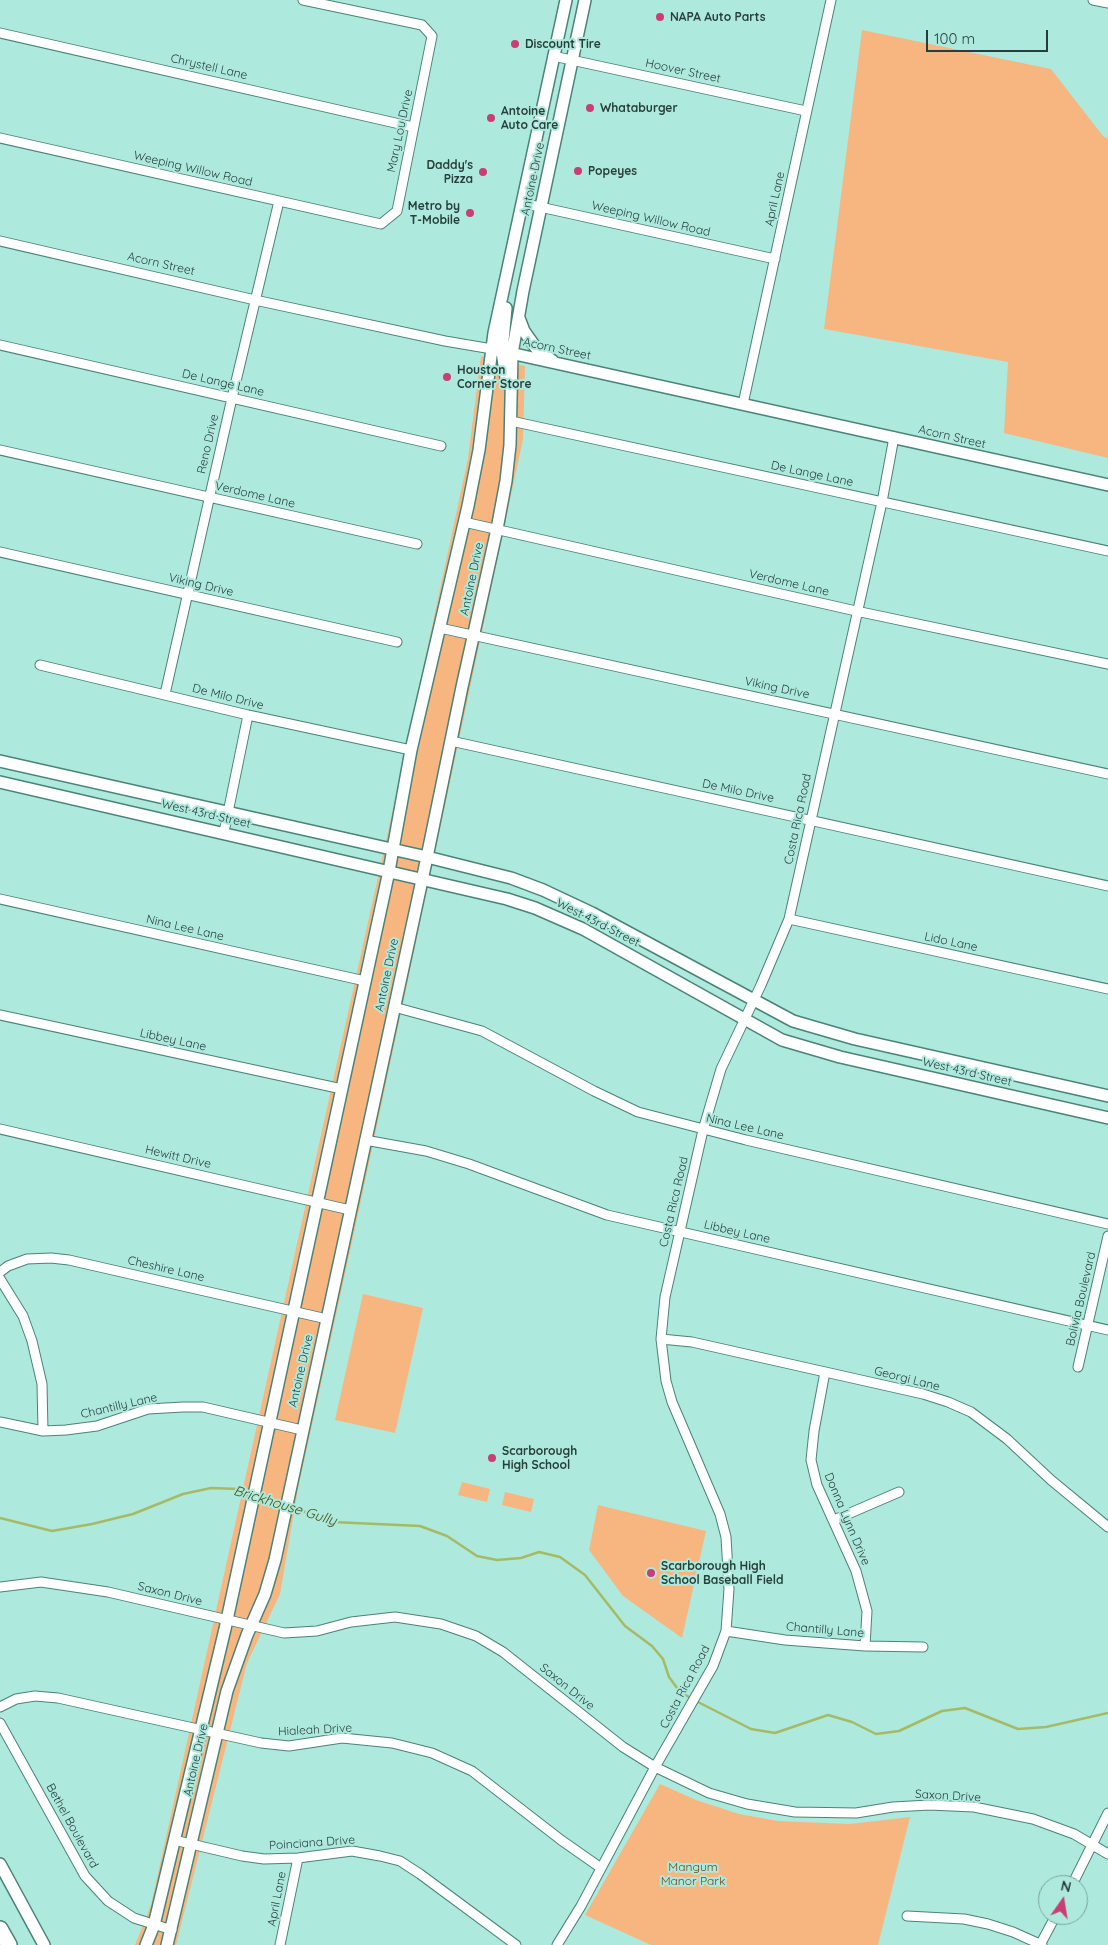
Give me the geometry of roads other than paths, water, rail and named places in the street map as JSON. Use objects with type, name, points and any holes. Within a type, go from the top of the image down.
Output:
[{"type":"highway","points":[[0,1929],[10,1945]]},
{"type":"main road","name":"Antoine Drive","points":[[167,1945],[227,1691],[251,1626],[266,1594],[275,1560],[497,529],[506,481],[511,421],[511,392],[505,381],[502,352],[503,289],[566,0]]},
{"type":"main road","name":"Antoine Drive","points":[[146,1945],[154,1925],[226,1621],[393,850],[411,750],[502,352],[518,316],[585,0]]},
{"type":"main road","points":[[518,316],[524,331],[536,348],[557,364]]},
{"type":"main road","name":"Acorn Street","points":[[502,352],[1108,485]]},
{"type":"main road","name":"West 43rd Street","points":[[0,762],[427,857],[511,878],[543,890],[592,914],[792,1021],[819,1030],[933,1058],[1108,1096]]},
{"type":"main road","points":[[82,800],[87,781]]},
{"type":"main road","name":"West 43rd Street","points":[[0,782],[224,832],[516,902],[584,929],[782,1040],[840,1058],[1108,1118]]},
{"type":"main road","points":[[584,929],[592,914]]},
{"type":"main road","points":[[929,1077],[933,1058]]},
{"type":"main road","points":[[0,1864],[44,1945]]},
{"type":"street","points":[[303,0],[322,2]]},
{"type":"street","name":"April Lane","points":[[743,404],[831,0]]},
{"type":"street","points":[[1093,0],[1108,3]]},
{"type":"street","name":"Mary Lou Drive","points":[[322,2],[422,25],[432,36],[396,211],[381,224]]},
{"type":"street","name":"Chrystell Lane","points":[[0,33],[413,127]]},
{"type":"street","name":"Hoover Street","points":[[553,56],[806,111]]},
{"type":"street","name":"Weeping Willow Road","points":[[0,138],[381,224]]},
{"type":"street","name":"Reno Drive","points":[[165,694],[209,497],[279,201]]},
{"type":"street","name":"Weeping Willow Road","points":[[522,203],[775,259]]},
{"type":"street","name":"Acorn Street","points":[[0,241],[255,300],[502,352]]},
{"type":"street","name":"De Lange Lane","points":[[0,345],[441,446]]},
{"type":"street","name":"De Lange Lane","points":[[511,421],[1108,551]]},
{"type":"street","name":"Costa Rica Road","points":[[557,1945],[713,1666],[726,1631],[729,1589],[726,1537],[720,1514],[672,1402],[666,1381],[661,1339],[665,1297],[703,1130],[721,1069],[789,919],[856,611],[882,502],[894,438]]},
{"type":"street","name":"Verdome Lane","points":[[0,450],[417,544]]},
{"type":"street","name":"Verdome Lane","points":[[464,522],[856,611],[1108,664]]},
{"type":"street","name":"Viking Drive","points":[[0,552],[397,642]]},
{"type":"street","name":"Viking Drive","points":[[440,628],[1108,774]]},
{"type":"street","name":"De Milo Drive","points":[[40,665],[248,715],[411,750]]},
{"type":"street","points":[[224,832],[248,715]]},
{"type":"street","name":"De Milo Drive","points":[[451,741],[1108,886]]},
{"type":"street","name":"Nina Lee Lane","points":[[0,900],[365,981]]},
{"type":"street","name":"Lido Lane","points":[[789,919],[1108,989]]},
{"type":"street","name":"Nina Lee Lane","points":[[394,1007],[482,1031],[594,1091],[638,1112],[703,1130],[1108,1224]]},
{"type":"street","name":"Libbey Lane","points":[[0,1015],[342,1089]]},
{"type":"street","name":"Hewitt Drive","points":[[0,1130],[350,1210]]},
{"type":"street","name":"Libbey Lane","points":[[365,1140],[426,1151],[469,1164],[607,1215],[1108,1330]]},
{"type":"street","name":"Bolivia Boulevard","points":[[1078,1367],[1108,1236]]},
{"type":"street","name":"Cheshire Lane","points":[[0,1272],[8,1266],[27,1259],[51,1258],[78,1262],[327,1319]]},
{"type":"street","points":[[0,1279],[22,1316],[32,1341],[42,1384],[43,1431]]},
{"type":"street","name":"Georgi Lane","points":[[661,1339],[692,1342],[923,1394],[948,1402],[971,1412],[1007,1439],[1051,1480],[1108,1528]]},
{"type":"street","name":"Donna Lynn Drive","points":[[825,1372],[814,1431],[811,1460],[818,1485],[856,1571],[867,1610],[865,1646]]},
{"type":"street","name":"Chantilly Lane","points":[[0,1422],[43,1431],[97,1426],[148,1410],[203,1407],[302,1430]]},
{"type":"street","points":[[834,1520],[899,1492]]},
{"type":"street","name":"Saxon Drive","points":[[0,1587],[41,1582],[98,1590],[284,1634],[308,1632],[351,1622],[395,1617],[441,1624],[476,1636],[503,1652],[623,1747],[655,1767],[709,1793],[747,1804],[795,1812],[856,1813],[929,1804],[974,1807],[1033,1819],[1074,1834],[1108,1854]]},
{"type":"street","name":"Chantilly Lane","points":[[726,1631],[785,1640],[865,1646],[923,1647]]},
{"type":"street","name":"Hialeah Drive","points":[[0,1707],[16,1699],[35,1696],[50,1697],[261,1743],[288,1746],[342,1738],[392,1743],[432,1753],[472,1771],[561,1840],[601,1868]]},
{"type":"street","name":"Bethel Boulevard","points":[[0,1723],[85,1876],[108,1901],[134,1918],[172,1930]]},
{"type":"street","points":[[1077,1875],[1108,1813]]},
{"type":"street","name":"Poinciana Drive","points":[[174,1840],[242,1856],[264,1859],[298,1858],[352,1851],[400,1861],[516,1945]]},
{"type":"street","name":"April Lane","points":[[280,1945],[298,1858]]},
{"type":"street","points":[[907,1916],[972,1921],[1013,1932],[1041,1945],[1051,1925]]},
{"type":"waterway","name":"Brickhouse Gully","points":[[0,1518],[52,1531],[133,1514],[183,1494],[211,1488],[238,1489],[250,1493]]},
{"type":"waterway","name":"Brickhouse Gully","points":[[258,1496],[283,1505]]},
{"type":"waterway","name":"Brickhouse Gully","points":[[291,1507],[333,1522],[420,1526],[447,1536],[477,1556],[497,1560],[521,1558],[539,1552],[560,1557],[585,1575],[625,1626],[652,1646],[663,1659],[669,1677],[680,1692],[691,1698]]},
{"type":"waterway","name":"Brickhouse Gully","points":[[696,1701],[751,1729],[775,1733],[828,1715],[852,1722],[876,1734],[899,1731],[942,1711],[965,1708],[1018,1729],[1046,1727],[1108,1713]]},
{"type":"place","name":"NAPA Auto Parts","points":[[660,17]]},
{"type":"place","name":"Discount Tire","points":[[515,44]]},
{"type":"place","name":"Whataburger","points":[[590,108]]},
{"type":"place","name":"Antoine Auto Care","points":[[491,118]]},
{"type":"place","name":"Popeyes","points":[[578,171]]},
{"type":"place","name":"Daddy's Pizza","points":[[483,172]]},
{"type":"place","name":"Metro by T-Mobile","points":[[470,213]]},
{"type":"place","name":"Houston Corner Store","points":[[447,377]]},
{"type":"place","name":"Scarborough High School","points":[[492,1458]]},
{"type":"place","name":"Scarborough High School Baseball Field","points":[[651,1573]]},
{"type":"park label","name":"Mangum Manor Park","points":[[693,1874]]}]
